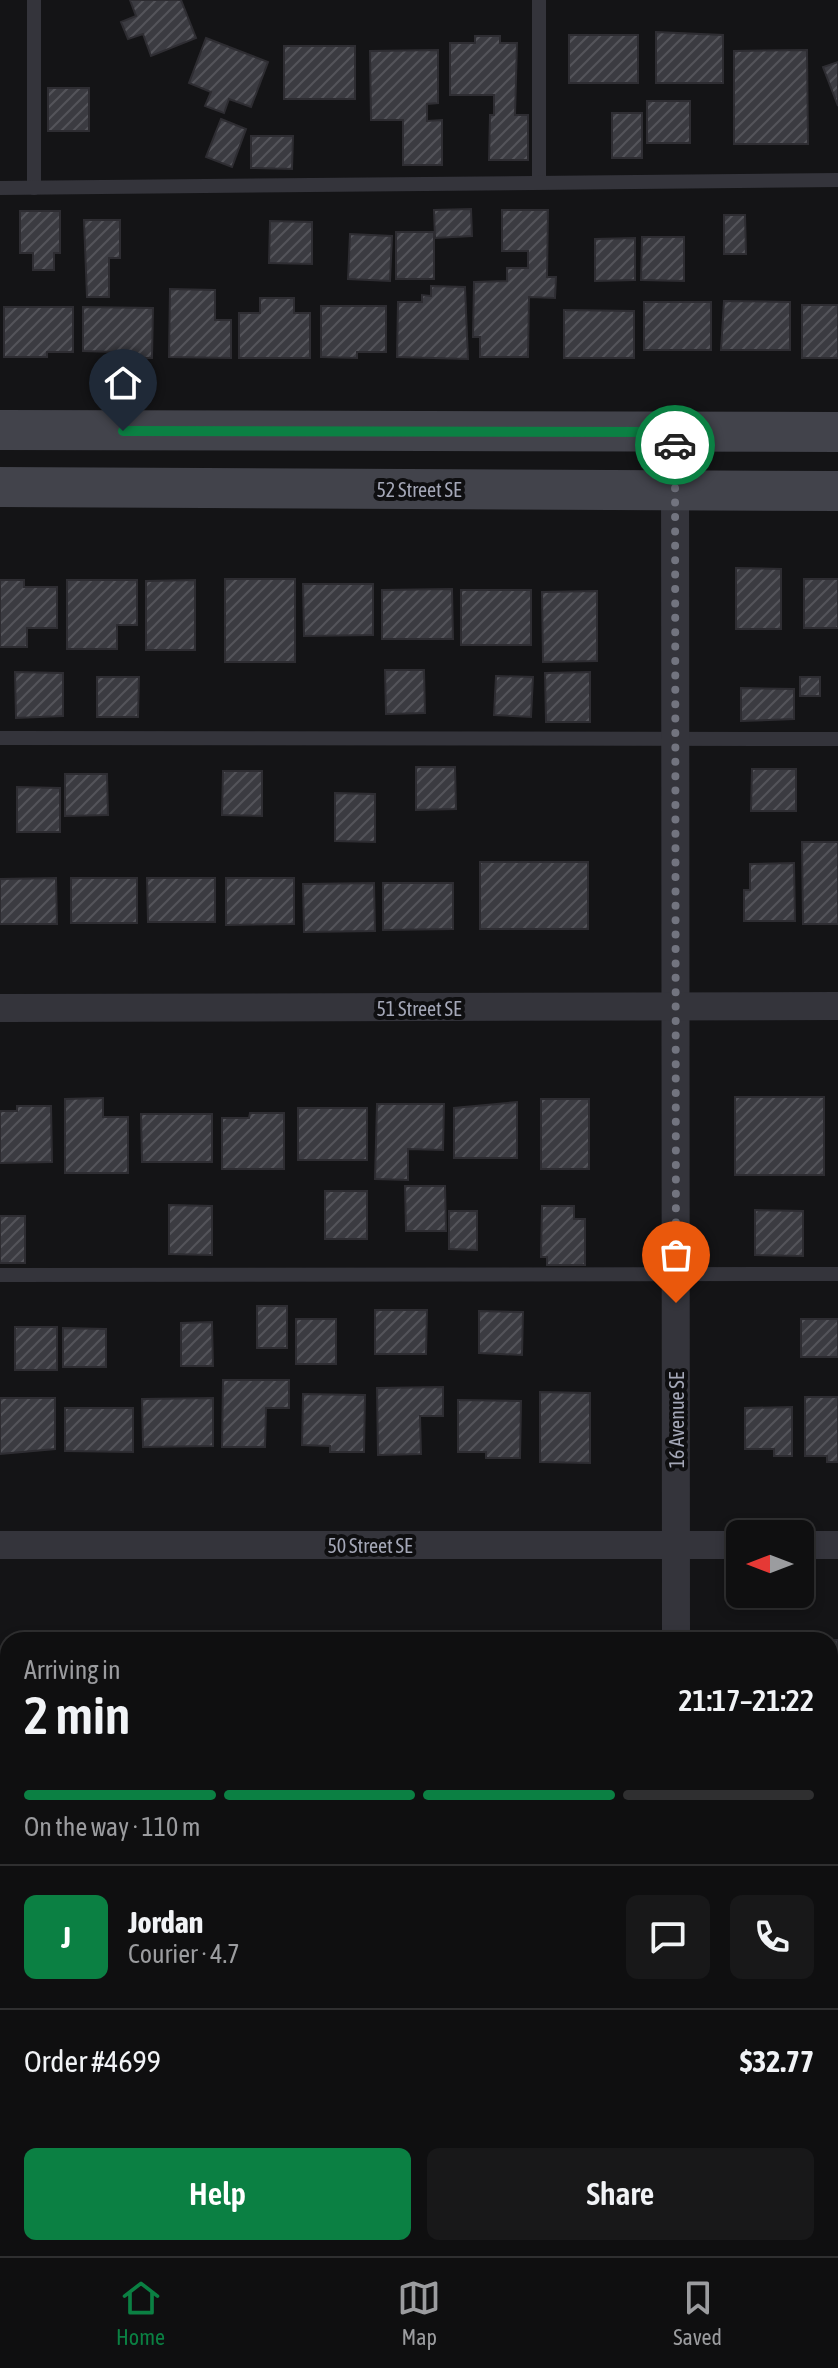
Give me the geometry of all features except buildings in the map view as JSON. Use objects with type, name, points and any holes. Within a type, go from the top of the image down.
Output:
[{"type":"main road","points":[[0,430],[838,432]]},
{"type":"main road","name":"52 Street SE","points":[[0,487],[838,491]]},
{"type":"street","name":"16 Avenue SE","points":[[675,432],[676,1632]]},
{"type":"street","name":"51 Street SE","points":[[0,1008],[838,1006]]},
{"type":"street","name":"50 Street SE","points":[[0,1545],[726,1545]]},
{"type":"street","points":[[814,1545],[838,1545]]},
{"type":"lane","points":[[34,0],[34,188]]},
{"type":"lane","points":[[539,0],[539,182]]},
{"type":"lane","points":[[0,188],[838,180]]},
{"type":"lane","points":[[0,738],[838,739]]},
{"type":"lane","points":[[0,1275],[838,1274]]},
{"type":"way so far","points":[[675,445],[676,1303]]},
{"type":"route","points":[[123,431],[675,432],[675,445]]}]
